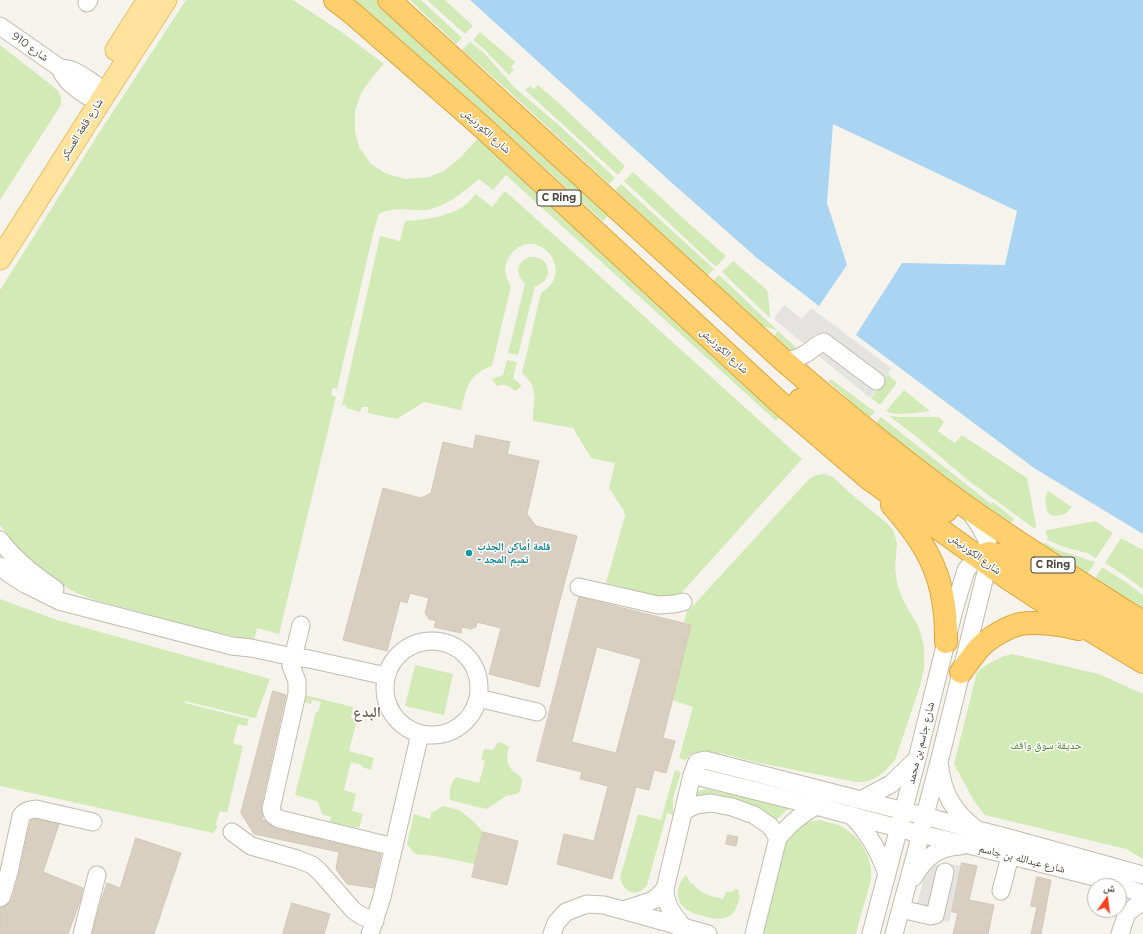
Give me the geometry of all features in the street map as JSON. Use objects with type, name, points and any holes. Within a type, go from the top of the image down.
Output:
[{"type":"highway","name":"C Ring","points":[[389,0],[807,381],[908,464],[959,501],[1039,556],[1143,622]]},
{"type":"highway","name":"شارع الكورنيش","points":[[344,6],[480,125],[778,401],[868,478],[985,558],[1046,604],[1143,662]]},
{"type":"highway","points":[[640,273],[665,281],[674,287],[724,334],[808,407],[891,476],[934,509],[944,512],[948,510],[950,506],[959,501]]},
{"type":"highway","points":[[868,478],[911,528],[934,565],[944,603],[946,642]]},
{"type":"highway","points":[[985,558],[1003,555],[1018,563],[1078,603],[1143,640]]},
{"type":"highway","points":[[961,672],[980,648],[990,639],[1000,632],[1020,624],[1063,625],[1093,633]]},
{"type":"main road","name":"شارع قلعة العسكر","points":[[0,259],[94,92],[148,0]]},
{"type":"main road","name":"شارع قلعة العسكر","points":[[0,232],[94,92],[166,0]]},
{"type":"main road","points":[[329,0],[344,6]]},
{"type":"street","name":"شارع 910","points":[[0,26],[60,68],[74,71],[94,92]]},
{"type":"street","points":[[784,361],[800,357],[815,348],[821,342],[826,343],[876,381]]},
{"type":"street","points":[[807,381],[808,364],[815,348]]},
{"type":"street","points":[[959,501],[981,528],[986,537],[985,558]]},
{"type":"street","points":[[0,540],[9,552],[29,571],[60,593],[82,606]]},
{"type":"street","name":"شارع جاسم بن محمد","points":[[871,934],[954,610],[965,574],[970,565],[985,558]]},
{"type":"street","name":"شارع جاسم بن محمد","points":[[894,934],[918,848],[924,816],[961,672],[985,558]]},
{"type":"street","points":[[0,566],[25,584],[60,601],[232,646],[252,648],[292,662],[309,659],[386,676]]},
{"type":"street","points":[[579,587],[658,605],[683,602]]},
{"type":"street","points":[[301,625],[292,662],[297,681],[297,694],[271,809],[273,815],[279,819],[394,847]]},
{"type":"street","points":[[430,640],[445,642],[460,649],[471,661],[478,676],[480,692],[478,698],[476,708],[466,722],[452,731],[437,736],[420,734],[406,728],[395,718],[387,705],[384,691],[386,676],[392,662],[402,651],[415,643],[430,640]]},
{"type":"street","points":[[478,698],[537,712]]},
{"type":"street","points":[[232,832],[251,846],[312,865],[354,911],[372,928],[382,897],[420,734]]},
{"type":"street","points":[[940,758],[942,780],[948,797],[962,817],[979,830]]},
{"type":"street","points":[[861,800],[891,784],[917,759]]},
{"type":"street","name":"شارع عبدالله بن جاسم","points":[[1087,878],[969,845],[899,829],[851,815],[692,775],[697,762],[705,760],[979,830],[1143,875]]},
{"type":"street","points":[[682,930],[666,901],[665,889],[692,775]]},
{"type":"street","points":[[684,811],[696,805],[711,802],[732,807],[754,815],[770,826],[778,838]]},
{"type":"street","points":[[752,930],[778,838],[801,814],[816,806]]},
{"type":"street","points":[[0,898],[2,896],[9,872],[21,816],[24,812],[36,809],[93,822]]},
{"type":"street","points":[[851,815],[863,828],[873,843],[887,874]]},
{"type":"street","points":[[908,886],[922,864],[931,855],[948,848],[969,845]]},
{"type":"street","points":[[1001,891],[1010,856]]},
{"type":"street","points":[[901,909],[935,916],[945,872]]},
{"type":"street","points":[[82,934],[97,875]]},
{"type":"street","points":[[624,910],[654,900],[665,889]]},
{"type":"street","name":"شارع عبدالله بن جاسم","points":[[1127,890],[1143,894]]},
{"type":"street","points":[[1127,913],[1143,901]]},
{"type":"street","points":[[552,934],[556,923],[566,912],[587,904],[604,905],[624,910],[682,930],[708,934]]},
{"type":"street","points":[[1120,934],[1125,918]]},
{"type":"green space","points":[[186,0],[293,0],[343,33],[384,64],[361,93],[355,111],[355,131],[359,147],[371,164],[387,174],[405,179],[429,177],[444,171],[461,157],[480,136],[781,417],[776,421],[506,175],[493,190],[479,179],[460,194],[440,206],[428,210],[397,209],[379,214],[337,389],[333,388],[331,395],[336,397],[279,634],[257,628],[254,641],[100,601],[76,593],[59,582],[22,552],[0,525],[0,290],[99,133]]},
{"type":"green space","points":[[353,0],[376,0],[609,215],[603,221],[487,116]]},
{"type":"green space","points":[[410,0],[421,0],[462,38],[456,44]]},
{"type":"green space","points":[[427,0],[445,0],[473,26],[465,34]]},
{"type":"green space","points":[[480,32],[515,62],[511,67],[514,70],[509,75],[483,48],[473,40]]},
{"type":"green space","points":[[470,42],[484,53],[515,88],[560,126],[615,178],[609,184],[462,50]]},
{"type":"green space","points":[[0,45],[55,88],[60,95],[61,100],[59,108],[0,200]]},
{"type":"green space","points":[[538,85],[625,166],[618,175],[525,90],[530,86],[534,89]]},
{"type":"green space","points":[[633,172],[726,256],[716,267],[624,181]]},
{"type":"green space","points":[[621,184],[714,269],[707,276],[615,190]]},
{"type":"green space","points":[[505,191],[802,459],[676,599],[669,602],[651,595],[606,583],[625,516],[624,511],[609,488],[615,463],[591,458],[573,428],[533,421],[533,390],[528,379],[522,373],[541,293],[552,283],[556,272],[554,262],[548,252],[540,246],[529,244],[519,247],[507,260],[505,267],[507,279],[511,286],[492,366],[484,369],[473,378],[467,389],[461,410],[424,402],[397,419],[368,413],[368,407],[362,407],[360,412],[346,408],[346,405],[342,405],[380,236],[400,241],[405,221],[428,219],[450,213],[463,207],[476,194],[492,207]]},
{"type":"green space","points":[[537,257],[542,260],[546,264],[548,274],[546,279],[535,286],[518,355],[508,353],[525,284],[518,272],[518,269],[525,259]]},
{"type":"green space","points":[[733,261],[766,289],[768,293],[770,318],[722,272]]},
{"type":"green space","points":[[719,275],[777,330],[762,326],[713,281]]},
{"type":"green space","points":[[778,331],[801,352],[795,355],[771,340]]},
{"type":"green space","points":[[507,360],[517,362],[513,378],[522,386],[515,391],[507,386],[497,386],[492,379],[503,375]]},
{"type":"green space","points":[[888,374],[897,383],[880,405],[871,398]]},
{"type":"green space","points":[[831,379],[875,412],[869,418],[828,381]]},
{"type":"green space","points":[[904,390],[930,411],[895,414],[886,411]]},
{"type":"green space","points":[[889,416],[939,417],[944,422],[938,431],[946,437],[955,443],[962,435],[1027,478],[1036,525],[1035,529],[969,481],[918,438]]},
{"type":"green space","points":[[881,417],[991,504],[993,502],[1014,519],[1011,523],[1008,525],[1003,522],[875,424]]},
{"type":"green space","points":[[824,474],[833,477],[889,525],[894,532],[897,544],[895,566],[897,584],[903,600],[919,628],[924,646],[924,668],[920,686],[895,760],[876,778],[865,782],[856,782],[755,762],[720,753],[719,757],[697,752],[690,754],[686,760],[679,758],[693,707],[672,700],[691,625],[684,622],[687,611],[810,478]]},
{"type":"green space","points":[[1048,491],[1072,507],[1065,514],[1056,516],[1050,515],[1047,511],[1045,497]]},
{"type":"green space","points":[[1095,521],[1113,533],[1096,558],[1087,553],[1067,548],[1047,540],[1048,537],[1045,532],[1048,530]]},
{"type":"green space","points":[[1121,538],[1143,550],[1143,589],[1105,563]]},
{"type":"green space","points":[[1037,540],[1058,550],[1095,562],[1086,576],[1035,543]]},
{"type":"green space","points":[[1102,567],[1143,595],[1143,610],[1094,581]]},
{"type":"green space","points":[[0,599],[57,620],[270,679],[256,717],[254,718],[185,701],[185,703],[249,719],[247,726],[238,724],[233,743],[243,746],[227,813],[220,811],[216,823],[217,828],[213,833],[0,786]]},
{"type":"green space","name":"حديقة سوق واقف","points":[[1012,654],[1099,674],[1143,694],[1143,859],[1126,849],[985,815],[974,801],[954,764],[977,672],[994,661]]},
{"type":"green space","points":[[415,665],[453,674],[444,715],[405,706]]},
{"type":"green space","points":[[305,695],[353,707],[351,718],[357,720],[349,751],[374,758],[371,770],[362,767],[362,765],[351,762],[344,790],[356,794],[352,811],[363,814],[359,828],[330,822],[331,817],[323,815],[317,801],[295,795],[316,712],[318,712],[321,702],[312,700],[311,704],[303,702]]},
{"type":"green space","points":[[501,742],[509,747],[507,756],[510,768],[522,779],[519,792],[506,796],[486,809],[450,800],[450,788],[456,777],[479,783],[485,761],[481,759],[484,749],[493,750],[498,743]]},
{"type":"green space","points":[[675,770],[681,772],[673,798],[673,815],[667,813],[647,885],[639,892],[631,892],[624,887],[620,878],[638,814],[661,820]]},
{"type":"green space","points":[[707,789],[787,807],[788,809],[773,823],[695,799],[693,792]]},
{"type":"green space","points":[[443,806],[459,810],[473,821],[483,832],[475,864],[435,856],[415,854],[407,844],[414,814],[430,819],[431,813]]},
{"type":"green space","points":[[820,820],[838,825],[852,834],[863,847],[870,863],[871,880],[856,934],[761,934],[785,841],[800,825]]},
{"type":"green space","points":[[686,875],[691,884],[693,883],[702,892],[714,897],[723,899],[726,892],[733,892],[734,890],[738,889],[740,896],[735,911],[725,918],[719,919],[693,913],[684,908],[679,899],[678,889],[682,879]]},
{"type":"shaded area","points":[[784,305],[802,319],[811,308],[891,368],[870,398],[775,320],[775,317]]},
{"type":"shaded area","points":[[944,863],[962,866],[949,922],[915,914],[924,877],[932,866]]},
{"type":"water","points":[[470,0],[1143,0],[1143,534],[1034,468],[856,335],[902,263],[1005,265],[1017,211],[833,124],[827,203],[847,265],[819,306],[757,258]]},
{"type":"building","name":"قلعة أماكن الجذب - تميم المجد","points":[[476,435],[510,442],[507,454],[539,461],[527,514],[536,526],[577,536],[539,687],[489,674],[501,628],[477,622],[476,627],[471,629],[462,627],[461,633],[434,627],[436,621],[429,619],[425,613],[429,598],[410,593],[407,603],[400,601],[387,651],[343,640],[383,488],[421,498],[431,493],[443,442],[473,449]]},
{"type":"building","points":[[579,597],[691,625],[663,738],[675,741],[666,773],[654,770],[649,790],[636,787],[612,879],[557,864],[564,834],[594,841],[608,786],[580,779],[582,772],[537,761]],"holes":[[[597,647],[641,659],[616,753],[572,742]]]},
{"type":"building","points":[[273,691],[286,695],[261,807],[263,817],[262,820],[266,821],[277,829],[381,854],[374,888],[347,884],[336,869],[339,852],[254,834],[241,813]]},
{"type":"building","points":[[36,819],[59,824],[43,872],[83,888],[80,901],[68,934],[0,934],[0,908],[7,905],[12,899],[31,820]]},
{"type":"building","points":[[483,832],[518,841],[507,885],[472,877]]},
{"type":"building","points":[[728,835],[738,837],[736,846],[726,844]]},
{"type":"building","points":[[136,838],[181,853],[154,934],[92,934],[107,883],[120,888]]},
{"type":"building","points":[[962,863],[977,866],[969,900],[994,905],[988,934],[953,934],[958,913],[952,912]]},
{"type":"building","points":[[1037,877],[1051,880],[1041,934],[1031,934],[1037,907],[1031,906]]},
{"type":"building","points":[[292,903],[330,914],[324,934],[283,934]]},
{"type":"place","name":"قلعة أماكن الجذب - تميم المجد","points":[[469,553]]},
{"type":"district","name":"البدع","points":[[367,713]]}]
